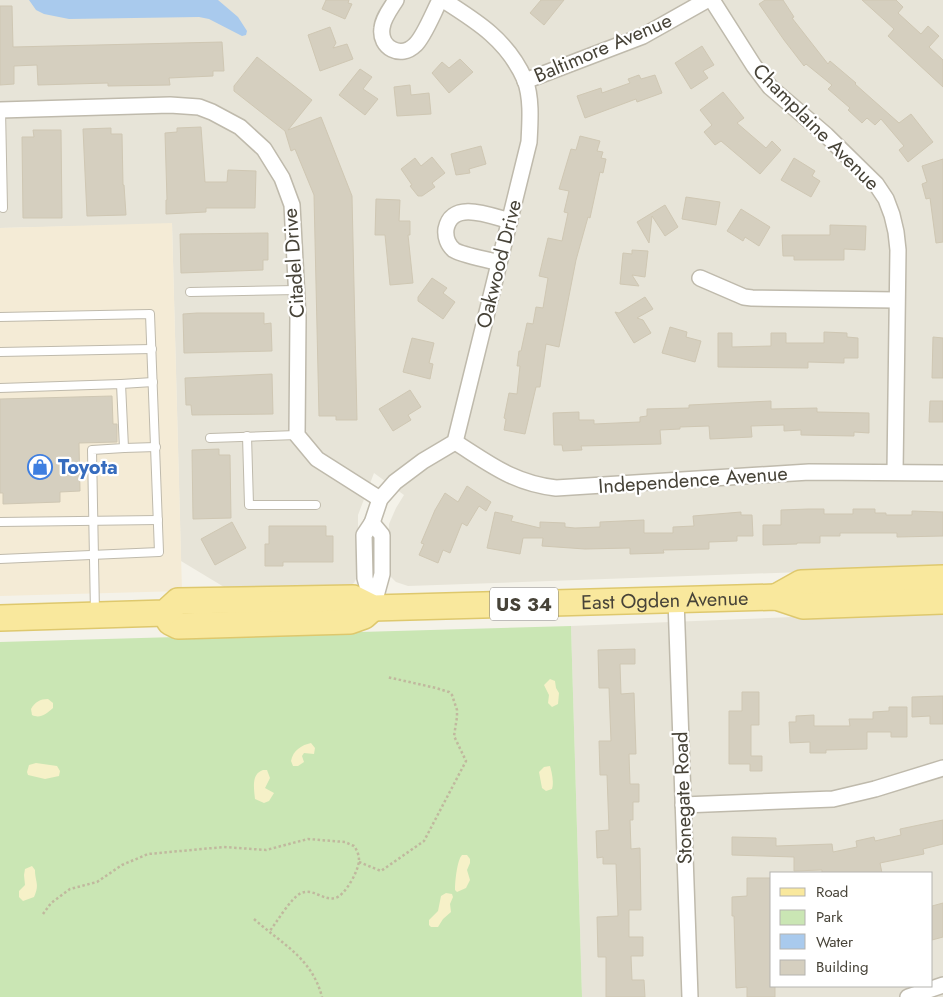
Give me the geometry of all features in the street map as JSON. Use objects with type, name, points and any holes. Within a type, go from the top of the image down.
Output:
[{"type":"main road","name":"East Ogden Avenue","points":[[776,597],[802,584],[943,578]]},
{"type":"main road","name":"East Ogden Avenue","points":[[0,618],[165,613],[170,622],[178,626],[350,621],[364,616],[373,608],[776,597],[803,606],[943,601]]},
{"type":"street","points":[[396,0],[384,20],[382,35],[388,47],[394,51],[410,49],[417,43],[440,0]]},
{"type":"street","name":"Oakwood Drive","points":[[444,0],[494,34],[508,51],[525,81],[528,97],[528,142],[454,442]]},
{"type":"street","name":"Baltimore Avenue","points":[[525,81],[643,36],[707,0]]},
{"type":"street","name":"Champlaine Avenue","points":[[712,0],[754,66],[770,87],[826,135],[876,184],[886,199],[896,232],[895,472]]},
{"type":"street","name":"Citadel Drive","points":[[1,110],[199,107],[240,128],[253,138],[274,163],[292,205],[298,318],[297,435]]},
{"type":"street","points":[[499,263],[455,250],[447,241],[446,231],[449,220],[466,210],[510,220]]},
{"type":"street","points":[[700,278],[744,297],[752,298],[896,300]]},
{"type":"street","points":[[297,435],[317,459],[380,499]]},
{"type":"street","points":[[373,608],[366,578],[364,535],[372,523],[380,499],[395,482],[423,461],[454,442]]},
{"type":"street","name":"Independence Avenue","points":[[454,442],[509,476],[523,482],[556,488],[809,472],[943,473]]},
{"type":"street","name":"Stonegate Road","points":[[676,600],[690,997]]},
{"type":"street","points":[[683,806],[833,799],[876,789],[943,768]]},
{"type":"street","points":[[908,997],[943,985]]},
{"type":"lane","points":[[1,110],[2,208]]},
{"type":"lane","points":[[190,292],[297,290]]},
{"type":"lane","points":[[0,317],[150,314],[159,552],[0,559]]},
{"type":"lane","points":[[0,352],[152,349]]},
{"type":"lane","points":[[0,388],[153,382]]},
{"type":"lane","points":[[121,384],[124,448]]},
{"type":"lane","points":[[210,438],[297,435]]},
{"type":"lane","points":[[247,436],[249,505],[316,506]]},
{"type":"lane","points":[[96,615],[92,450],[156,447]]},
{"type":"lane","points":[[0,522],[158,520]]},
{"type":"path","points":[[359,862],[381,871],[424,842],[466,761],[454,736],[457,710],[452,695],[449,692],[436,688],[387,677]]},
{"type":"path","points":[[43,914],[51,903],[70,889],[97,882],[132,860],[156,853],[224,848],[266,850],[301,840],[314,839],[350,843],[354,846],[358,851],[359,862],[345,892],[341,896],[332,899],[310,892],[300,894],[269,932]]},
{"type":"path","points":[[254,919],[304,960],[316,978],[322,997]]},
{"type":"shaded area","points":[[0,0],[943,0],[943,567],[408,586],[396,582],[390,576],[388,567],[389,524],[404,495],[374,473],[358,515],[358,575],[354,583],[348,586],[229,590],[181,561],[172,224],[0,228]]},
{"type":"shaded area","points":[[172,223],[182,591],[0,596],[0,228]]},
{"type":"shaded area","points":[[943,611],[943,997],[582,997],[571,626]]},
{"type":"green space","points":[[571,626],[582,997],[0,997],[0,642]]},
{"type":"sand","points":[[550,679],[555,681],[559,693],[558,704],[552,707],[548,703],[549,695],[544,685]]},
{"type":"sand","points":[[48,699],[53,703],[53,708],[40,716],[32,715],[31,709],[34,704],[40,700]]},
{"type":"sand","points":[[311,743],[315,748],[314,754],[304,753],[302,756],[304,762],[298,766],[293,766],[291,761],[296,751]]},
{"type":"sand","points":[[36,763],[57,766],[60,771],[59,776],[45,779],[28,775],[29,765]]},
{"type":"sand","points":[[550,766],[553,787],[546,791],[542,788],[539,772],[544,767]]},
{"type":"sand","points":[[263,770],[267,770],[270,778],[265,788],[274,793],[269,801],[264,803],[255,799],[254,786],[255,778]]},
{"type":"sand","points":[[462,855],[467,855],[470,859],[467,870],[470,880],[466,888],[457,892],[455,890],[456,877]]},
{"type":"sand","points":[[32,866],[35,870],[36,893],[34,897],[23,901],[19,897],[19,891],[25,885],[25,869]]},
{"type":"sand","points":[[446,893],[452,894],[453,897],[450,904],[451,912],[438,927],[431,927],[429,920],[438,911],[441,896]]},
{"type":"water","points":[[29,0],[218,0],[238,17],[247,31],[246,35],[242,36],[209,19],[199,17],[69,19],[44,14],[36,10]]},
{"type":"building","points":[[326,0],[349,0],[348,3],[352,4],[345,19],[322,9]]},
{"type":"building","points":[[541,0],[564,0],[544,25],[530,13]]},
{"type":"building","points":[[765,0],[783,0],[794,17],[792,18],[828,64],[830,61],[899,123],[911,114],[933,142],[908,162],[899,150],[904,146],[881,119],[875,125],[867,118],[862,123],[848,110],[850,108],[828,89],[832,85],[806,64],[804,66],[759,4]]},
{"type":"building","points":[[862,0],[896,0],[903,7],[898,13],[921,34],[928,26],[939,36],[929,47],[943,60],[943,87],[888,36],[894,29]]},
{"type":"building","points":[[0,6],[12,6],[13,47],[222,42],[224,71],[213,71],[213,76],[169,78],[170,85],[108,86],[108,83],[38,85],[37,65],[14,66],[14,84],[0,85]]},
{"type":"building","points":[[330,27],[336,43],[333,48],[347,44],[353,59],[320,71],[308,35]]},
{"type":"building","points":[[702,46],[714,65],[703,71],[708,78],[691,89],[675,63]]},
{"type":"building","points":[[257,57],[312,100],[288,130],[321,117],[352,196],[357,420],[336,420],[336,416],[319,416],[314,195],[295,149],[291,151],[285,131],[234,91],[234,86]]},
{"type":"building","points":[[460,59],[473,72],[449,93],[432,73],[442,62],[449,68]]},
{"type":"building","points":[[360,69],[372,77],[363,89],[378,99],[365,115],[339,95]]},
{"type":"building","points":[[639,75],[641,79],[655,75],[662,93],[637,102],[636,99],[585,118],[577,96],[601,88],[602,93],[630,83],[628,79]]},
{"type":"building","points":[[410,85],[411,95],[429,93],[431,114],[397,116],[394,87]]},
{"type":"building","points":[[723,92],[744,118],[737,123],[766,148],[772,141],[781,150],[760,174],[721,141],[715,145],[704,132],[712,125],[700,110]]},
{"type":"building","points":[[201,127],[205,182],[227,182],[228,170],[256,171],[255,208],[206,208],[206,212],[166,214],[165,133],[177,132],[177,128]]},
{"type":"building","points":[[111,128],[111,134],[122,134],[123,185],[126,215],[87,216],[83,129]]},
{"type":"building","points":[[33,130],[61,130],[62,218],[23,218],[22,137],[34,137]]},
{"type":"building","points":[[580,136],[600,141],[597,151],[603,152],[601,158],[606,159],[603,173],[600,172],[590,218],[588,217],[576,260],[559,347],[546,344],[540,387],[536,387],[525,434],[504,430],[506,419],[504,418],[509,393],[517,394],[520,366],[517,366],[519,351],[521,351],[527,323],[533,324],[536,307],[543,308],[548,278],[539,276],[548,238],[562,241],[568,213],[564,212],[569,191],[559,189],[571,149],[576,150]]},
{"type":"building","points":[[481,146],[486,164],[469,169],[470,173],[456,175],[451,154]]},
{"type":"building","points":[[432,157],[445,173],[432,183],[435,187],[422,196],[418,196],[401,169],[415,158],[421,166]]},
{"type":"building","points":[[794,158],[815,171],[812,176],[820,181],[811,197],[781,180]]},
{"type":"building","points":[[943,159],[943,242],[936,243],[930,198],[926,199],[922,184],[927,182],[922,166]]},
{"type":"building","points":[[686,197],[720,202],[716,225],[682,219]]},
{"type":"building","points":[[376,199],[400,200],[399,221],[410,221],[410,235],[408,235],[413,283],[390,285],[385,235],[375,235]]},
{"type":"building","points":[[665,205],[678,227],[665,236],[652,216],[649,243],[637,222]]},
{"type":"building","points":[[741,209],[770,227],[759,246],[745,237],[743,241],[727,231]]},
{"type":"building","points":[[830,225],[866,226],[865,250],[844,249],[844,260],[794,260],[794,256],[783,256],[782,235],[830,235]]},
{"type":"building","points":[[268,233],[268,260],[263,260],[263,270],[181,273],[180,234]]},
{"type":"building","points":[[632,250],[648,251],[645,277],[632,275],[639,286],[620,284],[623,253],[632,254]]},
{"type":"building","points":[[432,278],[447,288],[443,293],[455,302],[443,319],[418,301],[418,297]]},
{"type":"building","points":[[645,297],[653,309],[637,318],[643,320],[651,333],[634,343],[615,312],[619,313]]},
{"type":"building","points":[[264,313],[264,324],[271,323],[272,351],[184,353],[183,314]]},
{"type":"building","points":[[670,327],[687,332],[686,337],[701,341],[695,362],[662,353]]},
{"type":"building","points":[[824,332],[847,333],[847,337],[858,338],[858,358],[844,358],[844,363],[808,362],[808,368],[718,367],[718,333],[732,333],[732,347],[771,346],[771,333],[786,333],[786,343],[824,343]]},
{"type":"building","points":[[933,337],[943,338],[943,378],[932,378]]},
{"type":"building","points":[[412,338],[434,343],[429,363],[433,364],[430,379],[403,372]]},
{"type":"building","points":[[272,374],[273,414],[192,415],[191,405],[186,405],[185,378]]},
{"type":"building","points":[[410,390],[421,407],[408,415],[411,420],[393,431],[379,409]]},
{"type":"building","name":"Toyota","points":[[112,396],[113,424],[117,424],[117,442],[79,443],[80,491],[60,492],[60,502],[3,504],[3,493],[0,493],[0,399]]},
{"type":"building","points":[[771,401],[771,409],[817,408],[817,412],[869,413],[869,433],[854,432],[854,436],[801,435],[801,430],[784,431],[784,425],[751,426],[752,437],[710,439],[709,426],[680,427],[680,429],[660,430],[661,444],[581,446],[582,450],[563,451],[562,445],[554,445],[553,413],[579,412],[579,420],[594,420],[594,424],[640,422],[640,417],[647,416],[647,409],[689,408],[689,405]]},
{"type":"building","points":[[930,401],[943,401],[943,422],[929,422]]},
{"type":"building","points":[[219,449],[219,455],[230,455],[231,518],[193,519],[192,450]]},
{"type":"building","points":[[467,486],[491,502],[486,511],[479,506],[467,526],[462,523],[450,553],[443,550],[438,563],[419,555],[424,544],[421,543],[435,510],[445,493],[458,502]]},
{"type":"building","points":[[824,509],[824,514],[853,514],[853,509],[875,509],[875,513],[886,513],[886,515],[912,515],[912,511],[943,512],[943,536],[897,537],[897,533],[840,533],[840,536],[820,536],[820,543],[763,545],[763,525],[781,525],[781,510]]},
{"type":"building","points":[[495,512],[513,516],[511,521],[540,528],[540,522],[565,523],[565,527],[575,528],[600,527],[600,522],[644,520],[644,533],[673,533],[673,527],[694,526],[693,516],[741,512],[741,515],[752,515],[753,536],[737,536],[737,541],[709,542],[709,549],[663,550],[664,553],[630,554],[630,548],[585,549],[542,546],[543,538],[523,538],[520,554],[487,548]]},
{"type":"building","points":[[232,522],[246,548],[215,565],[201,539]]},
{"type":"building","points":[[269,526],[326,526],[326,536],[333,536],[333,562],[283,562],[283,566],[265,566],[265,544],[269,544]]},
{"type":"building","points":[[635,649],[635,664],[620,664],[621,694],[634,693],[636,754],[629,754],[630,784],[639,784],[639,802],[633,802],[633,820],[630,820],[631,849],[640,848],[641,910],[629,910],[629,937],[643,937],[643,956],[631,956],[632,980],[644,980],[645,997],[606,997],[606,957],[598,957],[597,917],[618,916],[616,864],[603,864],[603,857],[597,858],[596,831],[609,830],[607,775],[600,775],[599,741],[611,741],[609,688],[599,688],[598,650]]},
{"type":"building","points":[[742,692],[759,692],[759,725],[751,725],[751,756],[762,756],[762,771],[750,771],[750,764],[729,764],[729,711],[742,711]]},
{"type":"building","points":[[943,696],[943,724],[930,724],[930,716],[912,717],[912,697]]},
{"type":"building","points":[[889,707],[907,707],[907,737],[891,737],[891,732],[867,732],[867,749],[826,750],[826,753],[810,753],[810,742],[790,743],[789,722],[796,722],[796,716],[814,715],[814,726],[850,726],[849,719],[873,719],[873,712],[889,711]]},
{"type":"building","points":[[943,820],[943,844],[923,849],[924,854],[880,863],[882,872],[794,871],[794,857],[732,855],[732,837],[776,838],[776,846],[832,844],[833,852],[857,847],[856,841],[874,837],[875,841],[901,835],[900,829]]},
{"type":"building","points":[[747,878],[770,878],[770,987],[775,987],[775,997],[747,997],[747,987],[736,988],[732,897],[747,896]]},
{"type":"building","points":[[943,903],[943,937],[933,940],[933,906]]},
{"type":"place","name":"Toyota","points":[[40,467]]}]
